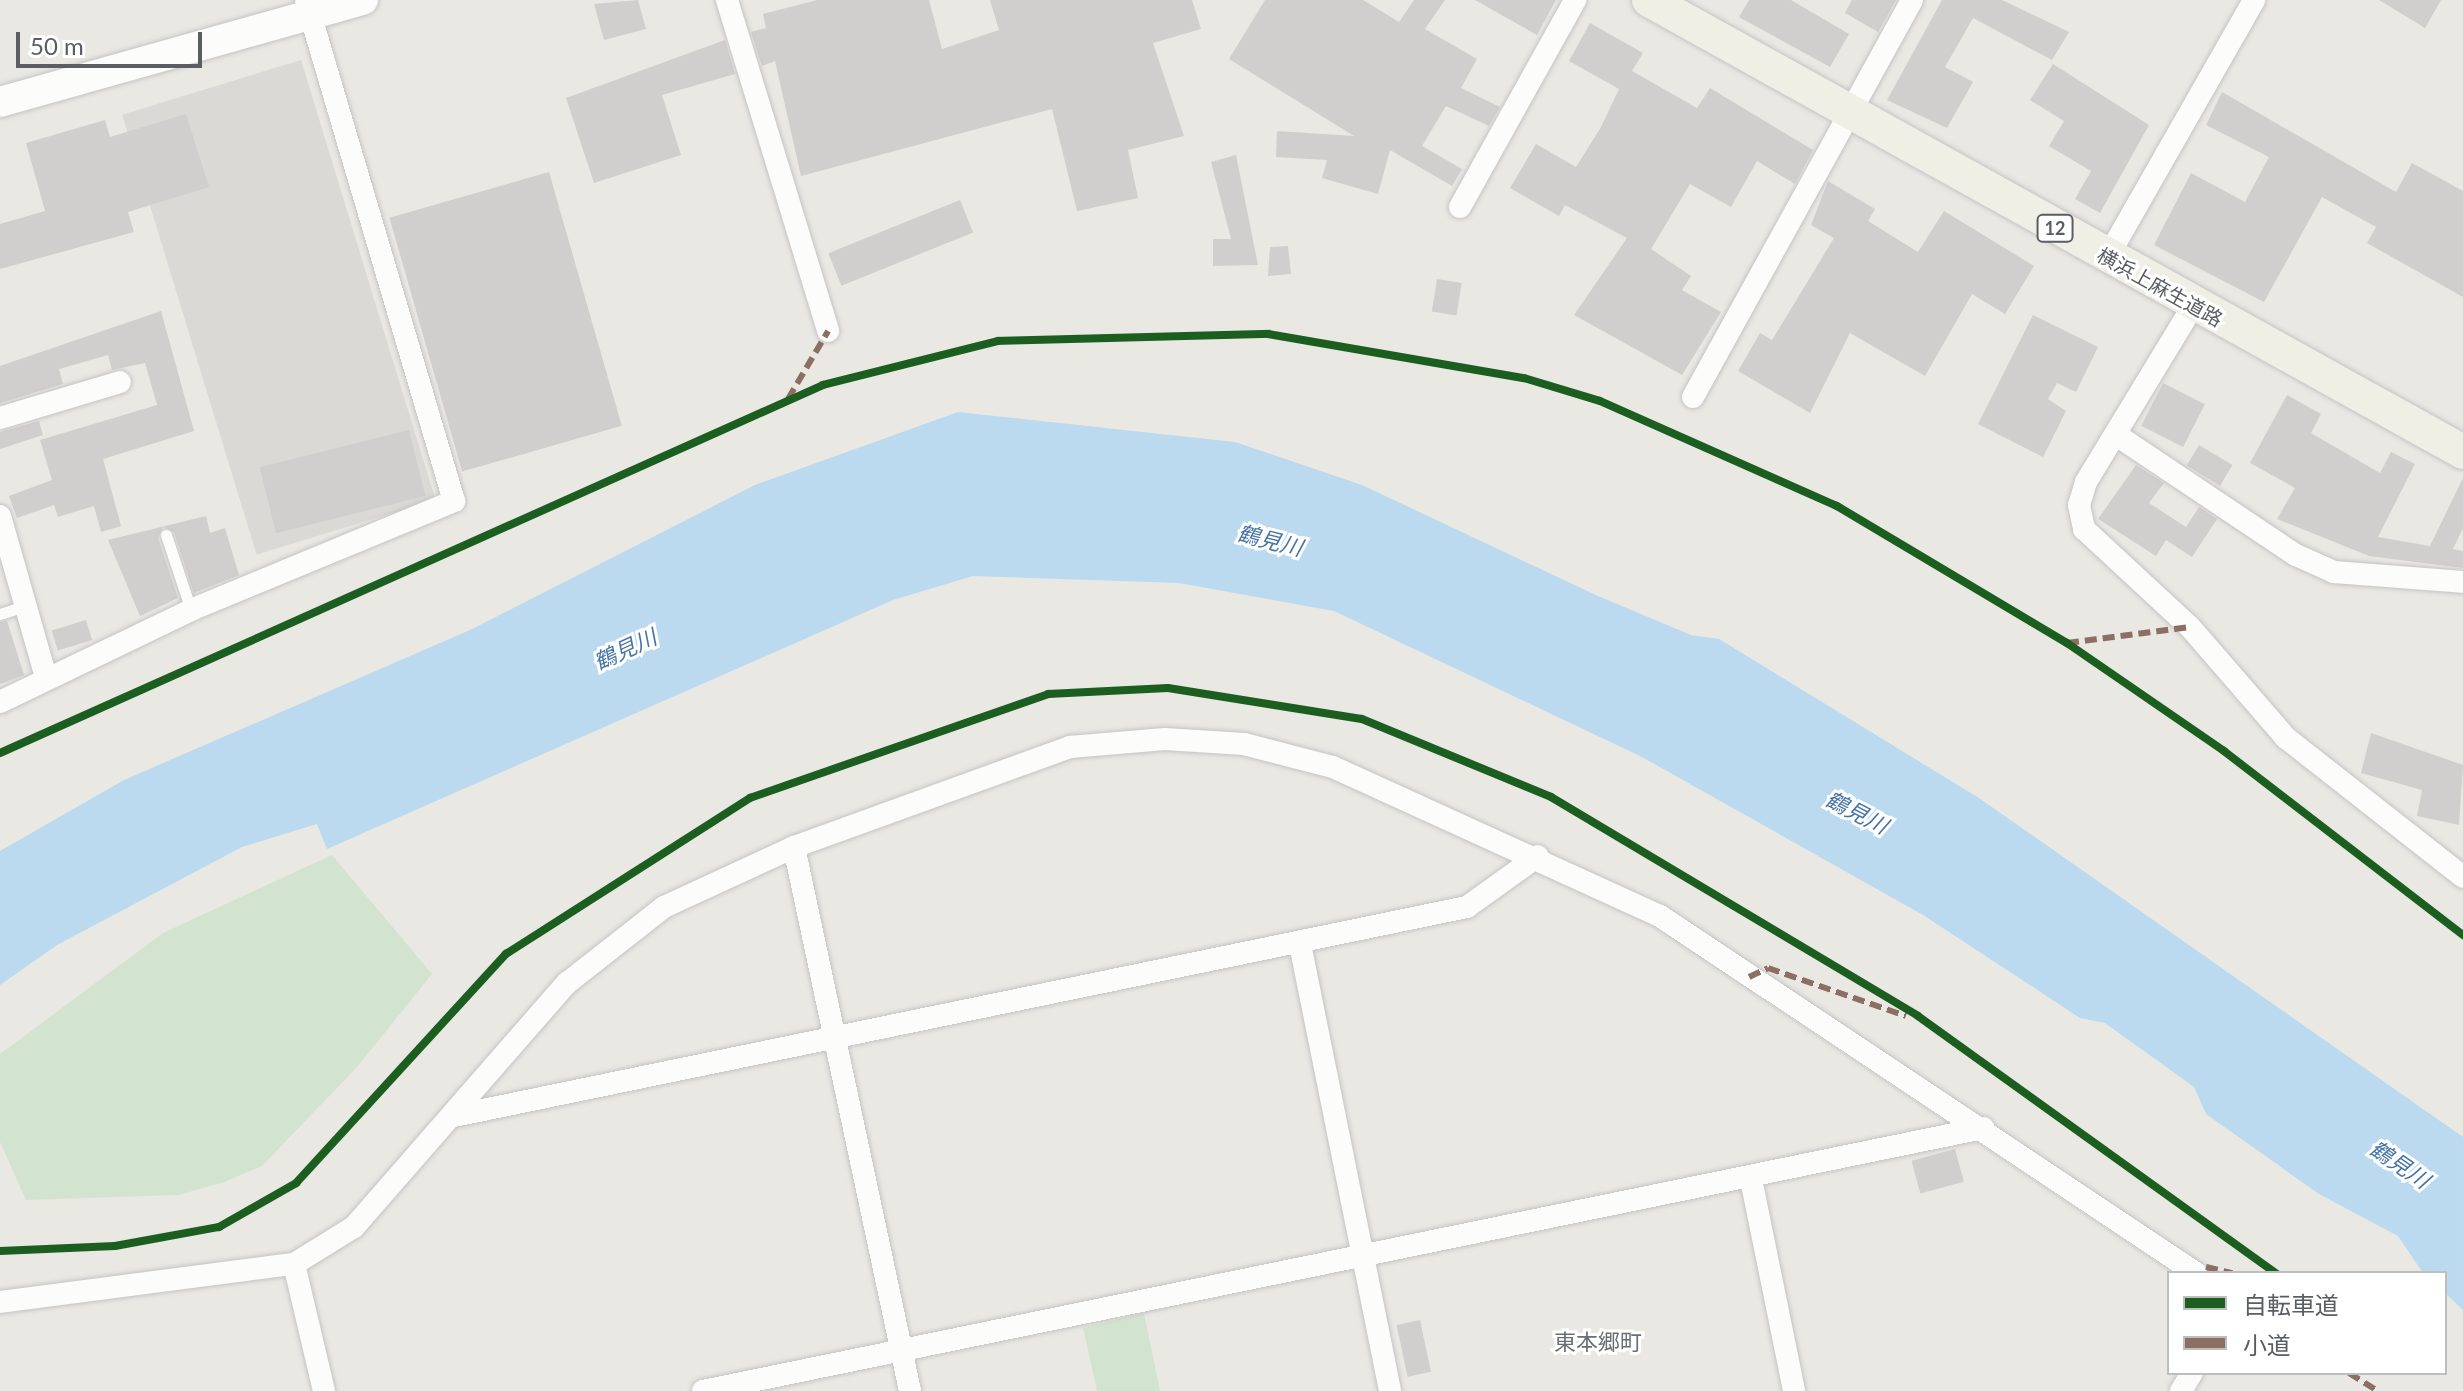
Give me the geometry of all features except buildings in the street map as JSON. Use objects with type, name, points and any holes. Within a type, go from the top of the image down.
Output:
[{"type":"main road","name":"横浜上麻生道路","points":[[1649,0],[1846,115],[2463,452]]},
{"type":"street","points":[[0,102],[308,7],[363,0]]},
{"type":"street","points":[[727,0],[828,331]]},
{"type":"street","points":[[1460,207],[1575,0]]},
{"type":"street","points":[[1693,397],[1912,0]]},
{"type":"street","points":[[2107,258],[2254,0]]},
{"type":"street","points":[[0,702],[191,610],[454,501],[308,7]]},
{"type":"street","points":[[2193,306],[2118,436],[2086,482],[2079,505],[2084,529],[2190,627],[2286,738],[2463,877]]},
{"type":"street","points":[[0,418],[120,382]]},
{"type":"street","points":[[2118,436],[2296,555],[2334,572],[2463,582]]},
{"type":"street","points":[[0,516],[46,678]]},
{"type":"street","points":[[0,1302],[294,1264],[354,1227],[567,983],[664,907],[794,847],[1070,747],[1165,739],[1244,744],[1333,767],[1538,856],[1660,916],[1983,1128],[2193,1271]]},
{"type":"street","points":[[794,847],[910,1391]]},
{"type":"street","points":[[454,1116],[1300,944],[1467,907],[1538,856]]},
{"type":"street","points":[[1300,944],[1390,1391]]},
{"type":"street","points":[[703,1391],[1364,1253],[1751,1179],[1983,1128]]},
{"type":"street","points":[[1751,1179],[1794,1391]]},
{"type":"street","points":[[294,1264],[324,1391]]},
{"type":"lane","points":[[166,535],[191,610]]},
{"type":"lane","points":[[0,614],[24,606]]},
{"type":"shaded area","points":[[301,60],[435,500],[257,555],[122,115]]},
{"type":"green space","points":[[332,855],[432,974],[358,1066],[262,1166],[224,1182],[179,1195],[26,1200],[0,1142],[0,1054],[163,933]]},
{"type":"green space","points":[[1144,1313],[1160,1391],[1097,1391],[1083,1328]]},
{"type":"water","name":"鶴見川","points":[[958,412],[1235,442],[1362,485],[1598,596],[1691,635],[1719,639],[1979,798],[2463,1137],[2463,1310],[2447,1295],[2447,1271],[2422,1271],[2398,1236],[2319,1194],[2206,1114],[2194,1087],[2105,1023],[2080,1018],[1923,915],[1642,757],[1334,611],[1179,583],[973,576],[893,600],[327,849],[317,824],[242,847],[57,945],[0,985],[0,851],[124,780],[470,630],[755,485]]},
{"type":"marked path","points":[[788,399],[828,331]]},
{"type":"marked path","points":[[2067,643],[2190,627]]},
{"type":"marked path","points":[[1749,977],[1768,968],[1906,1016]]},
{"type":"marked path","points":[[2206,1267],[2223,1271]]},
{"type":"marked path","points":[[2352,1375],[2378,1391]]},
{"type":"cycle path","points":[[0,753],[823,385],[998,341],[1268,334],[1524,378],[1600,401],[1837,506],[2067,643],[2224,751],[2463,935]]},
{"type":"cycle path","points":[[0,1251],[115,1246],[219,1227],[296,1183],[506,954],[750,798],[1048,694],[1168,688],[1362,719],[1551,797],[1918,1016],[2273,1271]]},
{"type":"district","name":"東本郷町","points":[[1598,1342]]}]
